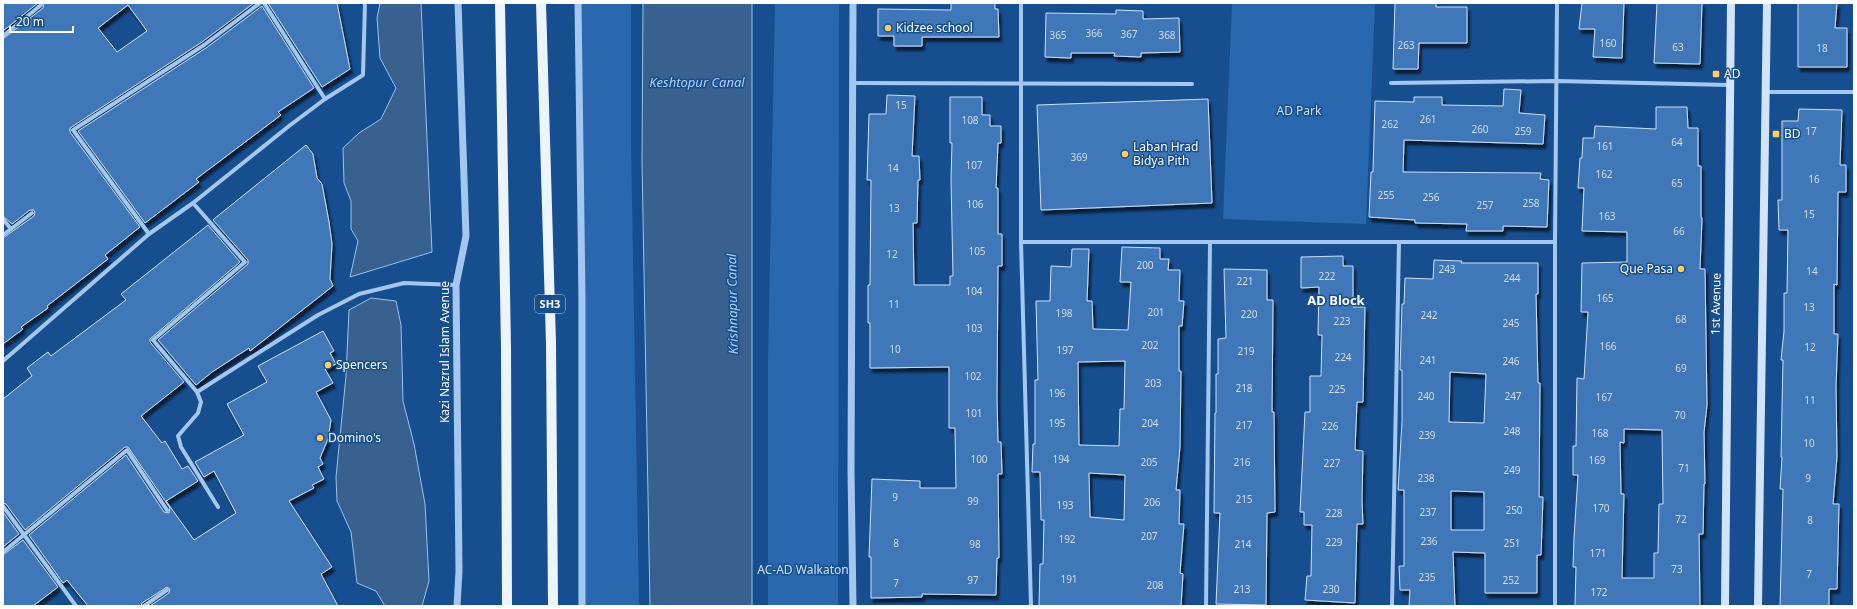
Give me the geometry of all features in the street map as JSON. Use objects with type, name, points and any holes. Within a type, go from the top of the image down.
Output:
[{"type":"main road","points":[[500,3],[506,356],[507,606]]},
{"type":"main road","name":"SH3","points":[[541,3],[551,343],[553,606]]},
{"type":"main road","name":"1st Avenue","points":[[1725,606],[1731,3]]},
{"type":"main road","points":[[1758,606],[1766,3]]},
{"type":"street","points":[[149,234],[73,130],[204,45],[260,3]]},
{"type":"street","points":[[264,3],[325,99]]},
{"type":"street","points":[[3,361],[149,234],[193,203],[325,99],[363,75],[365,3]]},
{"type":"street","name":"Kazi Nazrul Islam Avenue","points":[[457,606],[459,571],[456,285],[466,236],[458,3]]},
{"type":"street","points":[[578,3],[582,298],[582,606]]},
{"type":"street","points":[[853,3],[851,462],[853,606]]},
{"type":"street","points":[[1021,3],[1021,242],[1031,606]]},
{"type":"street","points":[[1555,606],[1555,242],[1557,3]]},
{"type":"street","points":[[3,36],[41,4]]},
{"type":"street","points":[[1390,82],[1556,81],[1730,85]]},
{"type":"street","points":[[853,83],[1192,84]]},
{"type":"street","points":[[1765,92],[1854,92]]},
{"type":"street","points":[[193,203],[245,262],[153,340],[197,392],[201,402],[198,412],[178,436],[182,447],[218,507]]},
{"type":"street","points":[[3,235],[32,213]]},
{"type":"street","points":[[3,219],[11,229]]},
{"type":"street","points":[[1021,242],[1555,242]]},
{"type":"street","points":[[1206,606],[1210,242]]},
{"type":"street","points":[[1392,606],[1398,242]]},
{"type":"street","points":[[197,392],[318,315],[359,294],[404,283],[456,285]]},
{"type":"street","points":[[3,552],[127,450],[166,510]]},
{"type":"street","points":[[3,506],[76,606]]},
{"type":"street","points":[[144,606],[167,590]]},
{"type":"green space","points":[[578,3],[631,3],[631,143],[639,606],[578,606]]},
{"type":"green space","name":"AC-AD Walkaton","points":[[775,3],[839,3],[838,606],[768,606],[768,361]]},
{"type":"green space","name":"AD Park","points":[[1232,3],[1375,3],[1366,224],[1223,219]]},
{"type":"water","points":[[380,3],[421,3],[432,252],[350,277],[358,241],[351,229],[351,201],[344,183],[343,148],[359,133],[381,119],[396,88],[380,58],[377,18]]},
{"type":"water","points":[[643,3],[752,3],[752,606],[650,606],[642,161]]},
{"type":"water","points":[[371,298],[396,301],[401,325],[403,401],[414,444],[425,504],[429,581],[422,606],[385,606],[376,591],[357,583],[351,532],[337,501],[336,477],[346,376],[349,310]]},
{"type":"building","points":[[3,3],[38,3],[3,31]]},
{"type":"building","points":[[44,3],[254,3],[202,42],[70,128],[70,132],[140,227],[105,255],[108,259],[47,306],[48,308],[21,327],[23,329],[3,344],[3,238],[34,216],[35,213],[34,210],[30,210],[12,224],[3,216],[3,39],[43,8]],"holes":[[[128,5],[147,31],[117,52],[98,28]]]},
{"type":"building","points":[[268,3],[337,3],[350,69],[322,87]]},
{"type":"building","points":[[951,3],[995,3],[995,9],[998,9],[999,37],[922,37],[922,46],[894,46],[894,36],[878,36],[878,9],[951,10]]},
{"type":"building","points":[[1395,3],[1436,3],[1436,7],[1467,7],[1467,43],[1419,43],[1418,69],[1393,69]]},
{"type":"building","points":[[1582,3],[1624,3],[1622,58],[1593,57],[1595,29],[1579,29]]},
{"type":"building","points":[[1657,3],[1702,3],[1700,64],[1654,63]]},
{"type":"building","points":[[1798,3],[1837,3],[1835,28],[1847,28],[1847,67],[1798,67]]},
{"type":"building","points":[[262,6],[314,88],[278,112],[281,115],[196,179],[199,182],[145,223],[78,131],[206,48]]},
{"type":"building","points":[[1116,10],[1143,11],[1143,19],[1179,18],[1180,52],[1141,53],[1141,57],[1114,56],[1115,53],[1071,53],[1071,58],[1045,57],[1046,13],[1116,14]]},
{"type":"building","points":[[1504,89],[1521,90],[1519,113],[1545,115],[1543,144],[1404,140],[1403,172],[1541,173],[1540,179],[1549,180],[1547,227],[1503,226],[1503,231],[1466,231],[1467,224],[1415,223],[1415,220],[1369,217],[1371,172],[1373,172],[1375,101],[1414,102],[1414,97],[1442,97],[1442,105],[1503,106]]},
{"type":"building","points":[[887,95],[915,96],[912,156],[919,156],[920,180],[918,180],[917,223],[913,223],[914,285],[950,285],[950,276],[953,276],[951,180],[952,143],[950,143],[950,97],[982,97],[982,115],[990,115],[990,126],[1001,126],[1001,143],[998,143],[996,188],[998,188],[998,234],[1002,234],[1002,266],[998,266],[997,398],[998,442],[1001,442],[1002,474],[998,474],[999,558],[997,558],[996,595],[922,594],[922,597],[871,598],[871,557],[869,557],[872,479],[920,481],[920,488],[956,488],[955,428],[949,428],[949,367],[870,368],[868,285],[870,285],[871,180],[867,180],[869,114],[886,114]]},
{"type":"building","name":"Laban Hrad Bidya Pith","points":[[1208,99],[1212,203],[1041,210],[1037,105]]},
{"type":"building","points":[[1656,107],[1687,107],[1688,128],[1698,128],[1698,166],[1701,166],[1702,218],[1700,269],[1705,269],[1707,405],[1704,432],[1705,484],[1703,534],[1699,534],[1700,606],[1575,606],[1576,567],[1573,567],[1578,475],[1573,475],[1573,446],[1576,446],[1577,378],[1584,379],[1588,312],[1581,312],[1582,263],[1627,262],[1627,232],[1582,231],[1584,188],[1578,188],[1583,138],[1594,138],[1595,126],[1656,129]],"holes":[[[1624,429],[1662,430],[1663,504],[1659,504],[1658,553],[1654,553],[1654,578],[1622,578],[1624,494],[1621,494],[1620,442],[1624,443]]]},
{"type":"building","points":[[1799,109],[1842,110],[1840,165],[1846,165],[1846,192],[1838,192],[1837,285],[1834,284],[1834,334],[1838,334],[1836,386],[1837,457],[1833,504],[1839,504],[1837,589],[1829,589],[1829,606],[1780,606],[1783,489],[1780,489],[1782,457],[1783,360],[1781,360],[1784,331],[1784,293],[1787,293],[1788,230],[1779,230],[1778,200],[1782,200],[1782,121],[1798,121]]},
{"type":"building","points":[[306,145],[313,154],[317,178],[322,184],[332,244],[330,279],[333,286],[250,351],[249,348],[212,372],[196,385],[158,340],[248,264],[248,260],[213,220]]},
{"type":"building","points":[[208,225],[240,262],[150,339],[150,342],[184,382],[141,416],[162,443],[165,441],[182,469],[188,466],[198,481],[166,501],[194,540],[236,513],[214,471],[204,477],[195,462],[244,435],[227,404],[267,382],[258,366],[323,331],[334,351],[330,353],[336,364],[325,369],[333,383],[316,392],[331,420],[328,439],[320,458],[323,464],[318,467],[324,479],[312,485],[314,488],[289,501],[332,567],[321,574],[338,606],[150,606],[169,593],[170,589],[167,587],[142,603],[141,606],[88,606],[67,580],[63,583],[29,535],[126,455],[164,512],[169,513],[170,508],[128,447],[125,447],[25,530],[6,504],[3,503],[3,399],[32,376],[27,368],[48,352],[51,356],[126,300],[121,294]]},
{"type":"building","points":[[1122,247],[1160,248],[1160,259],[1169,259],[1168,270],[1180,270],[1179,301],[1184,301],[1182,326],[1179,326],[1179,371],[1181,371],[1180,447],[1176,490],[1180,490],[1179,524],[1184,524],[1180,573],[1183,574],[1181,606],[1039,606],[1040,564],[1043,564],[1044,520],[1041,520],[1040,472],[1032,472],[1033,444],[1035,444],[1035,380],[1038,380],[1036,301],[1050,301],[1051,266],[1071,267],[1072,249],[1089,249],[1087,301],[1092,301],[1093,329],[1128,330],[1131,282],[1120,282]],"holes":[[[1125,361],[1124,409],[1120,409],[1119,446],[1079,445],[1078,362]],[[1089,473],[1125,475],[1124,520],[1090,517]]]},
{"type":"building","points":[[1343,256],[1343,266],[1353,266],[1353,307],[1365,307],[1363,402],[1357,402],[1355,450],[1363,451],[1363,524],[1357,524],[1355,603],[1305,600],[1307,576],[1311,576],[1312,525],[1304,525],[1304,512],[1300,512],[1305,412],[1310,412],[1310,376],[1321,376],[1322,335],[1318,335],[1319,287],[1301,288],[1301,257]]},
{"type":"building","points":[[1434,260],[1462,261],[1461,263],[1538,263],[1538,294],[1536,294],[1538,383],[1540,383],[1539,497],[1543,497],[1541,555],[1537,555],[1537,593],[1485,593],[1485,553],[1453,552],[1455,606],[1409,606],[1410,590],[1400,590],[1399,566],[1404,566],[1404,490],[1398,490],[1402,421],[1402,370],[1400,370],[1402,304],[1404,304],[1405,278],[1433,279]],"holes":[[[1450,372],[1486,374],[1484,423],[1449,422]],[[1451,491],[1484,492],[1484,530],[1451,530]]]},
{"type":"building","points":[[1224,269],[1267,270],[1267,300],[1273,300],[1272,412],[1274,412],[1275,512],[1267,513],[1266,605],[1216,604],[1220,513],[1214,513],[1215,413],[1216,374],[1218,374],[1218,339],[1226,338]]},
{"type":"building","points":[[3,512],[19,534],[3,547]]},
{"type":"building","points":[[23,540],[58,587],[33,606],[3,606],[3,555]]},
{"type":"place","name":"Kidzee school","points":[[888,28]]},
{"type":"place","name":"AD","points":[[1716,74]]},
{"type":"place","name":"BD","points":[[1776,134]]},
{"type":"place","name":"Laban Hrad Bidya Pith","points":[[1125,154]]},
{"type":"place","name":"Que Pasa","points":[[1681,269]]},
{"type":"place","name":"Spencers","points":[[328,365]]},
{"type":"place","name":"Domino's","points":[[320,438]]},
{"type":"district","name":"AD Block","points":[[1336,300]]},
{"type":"water label","name":"Keshtopur Canal","points":[[697,82]]},
{"type":"water label","name":"Krishnapur Canal","points":[[732,304]]}]
